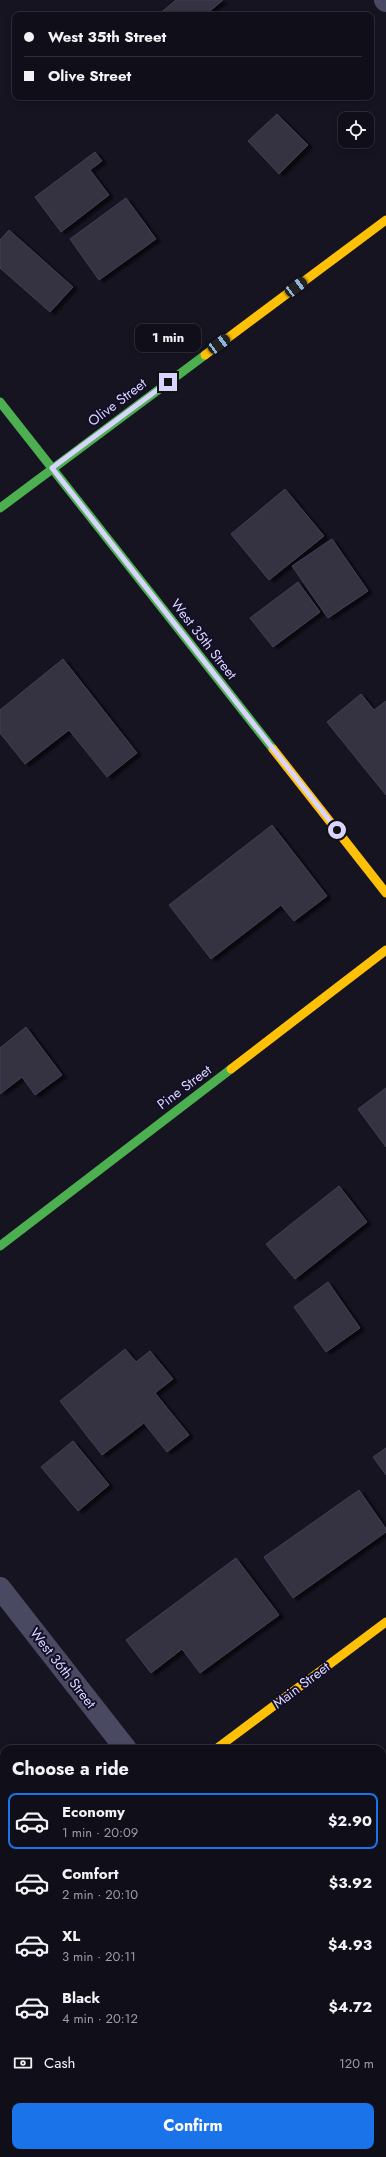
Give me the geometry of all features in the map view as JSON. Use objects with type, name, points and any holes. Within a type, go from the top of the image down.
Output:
[{"type":"street","name":"Olive Street","points":[[0,508],[386,220]]},
{"type":"street","name":"West 35th Street","points":[[0,402],[386,893]]},
{"type":"street","name":"Pine Street","points":[[0,1246],[386,950]]},
{"type":"street","name":"West 36th Street","points":[[0,1588],[123,1745]]},
{"type":"street","name":"Main Street","points":[[221,1745],[386,1622]]},
{"type":"building","points":[[176,0],[223,0],[209,12],[162,12]]},
{"type":"building","points":[[277,114],[308,145],[279,174],[248,141]]},
{"type":"building","points":[[95,152],[102,161],[90,170],[109,195],[61,232],[35,197]]},
{"type":"building","points":[[126,198],[156,239],[99,280],[70,239]]},
{"type":"building","points":[[9,230],[73,287],[50,312],[0,268],[0,240]]},
{"type":"building","points":[[285,489],[324,536],[269,580],[231,534]]},
{"type":"building","points":[[332,539],[368,591],[328,618],[292,566]]},
{"type":"building","points":[[298,582],[320,612],[273,647],[250,618]]},
{"type":"building","points":[[63,659],[137,753],[107,777],[69,730],[25,764],[0,733],[0,710]]},
{"type":"building","points":[[361,694],[374,710],[386,701],[386,795],[327,722]]},
{"type":"building","points":[[272,825],[327,896],[294,921],[281,905],[211,959],[169,905]]},
{"type":"building","points":[[26,1027],[62,1075],[35,1095],[22,1077],[0,1094],[0,1048]]},
{"type":"building","points":[[386,1088],[386,1147],[358,1109]]},
{"type":"building","points":[[339,1186],[367,1222],[295,1279],[266,1244]]},
{"type":"building","points":[[328,1282],[360,1328],[326,1352],[294,1307]]},
{"type":"building","points":[[125,1349],[136,1362],[150,1351],[173,1379],[155,1393],[189,1435],[167,1452],[144,1423],[102,1455],[60,1401]]},
{"type":"building","points":[[73,1441],[109,1485],[78,1511],[41,1467]]},
{"type":"building","points":[[386,1448],[386,1475],[373,1457]]},
{"type":"building","points":[[359,1490],[386,1529],[386,1532],[293,1598],[264,1557]]},
{"type":"building","points":[[236,1558],[279,1615],[200,1673],[182,1649],[151,1673],[126,1640]]},
{"type":"traffic: fast","points":[[0,508],[205,355]]},
{"type":"traffic: fast","points":[[0,402],[273,749]]},
{"type":"traffic: fast","points":[[0,1246],[231,1069]]},
{"type":"traffic: slow","points":[[205,355],[386,220]]},
{"type":"traffic: slow","points":[[273,749],[386,893]]},
{"type":"traffic: slow","points":[[231,1069],[386,950]]},
{"type":"traffic: slow","points":[[221,1745],[386,1622]]},
{"type":"route","points":[[168,382],[52,468],[337,830]]}]
